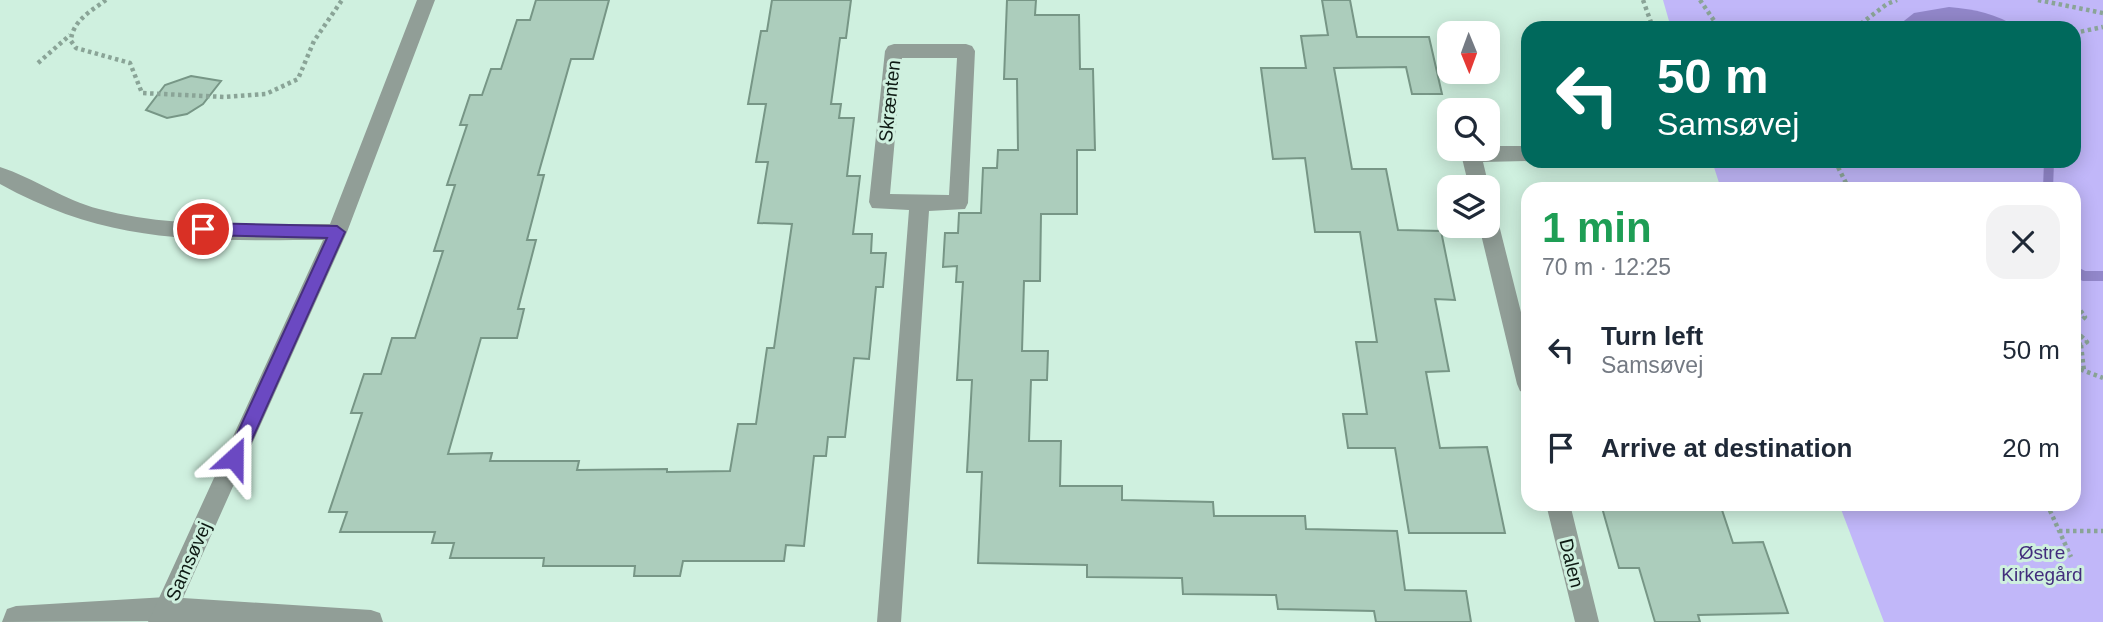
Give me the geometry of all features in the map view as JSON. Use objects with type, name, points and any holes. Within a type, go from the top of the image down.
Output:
[{"type":"street","name":"Samsøvej","points":[[163,616],[337,232],[426,0]]},
{"type":"street","name":"Skrænten","points":[[894,51],[966,51],[958,203],[920,203],[879,202],[894,51]]},
{"type":"street","points":[[1476,175],[1471,154],[1521,154]]},
{"type":"street","points":[[0,175],[30,192],[62,205],[117,222],[176,228],[337,232]]},
{"type":"street","points":[[889,622],[920,203]]},
{"type":"street","points":[[1492,238],[1521,355]]},
{"type":"street","name":"Dalen","points":[[1560,511],[1587,622]]},
{"type":"street","points":[[15,622],[16,618],[163,616],[371,622]]},
{"type":"path","points":[[38,63],[69,35],[83,18],[106,0]]},
{"type":"path","points":[[69,35],[79,51],[130,63],[142,93],[225,97],[269,94],[302,75],[314,41],[342,0]]},
{"type":"path","points":[[1643,0],[1650,21]]},
{"type":"path","points":[[1700,0],[1715,21]]},
{"type":"path","points":[[1882,0],[1887,4]]},
{"type":"path","points":[[1864,21],[1897,0]]},
{"type":"path","points":[[2038,0],[2103,13]]},
{"type":"path","points":[[2081,32],[2103,27]]},
{"type":"path","points":[[2081,345],[2084,371]]},
{"type":"path","points":[[2081,370],[2103,378]]},
{"type":"path","points":[[2050,511],[2071,557]]},
{"type":"path","points":[[2059,531],[2103,531]]},
{"type":"green space","name":"Østre Kirkegård","points":[[1663,0],[2103,0],[2103,622],[1884,622],[1842,511],[2081,511],[2081,182],[1719,182],[1714,168],[2081,168],[2081,21],[1669,21]]},
{"type":"shaded area","points":[[1949,7],[1985,13],[2006,21],[1904,21],[1914,13]]},
{"type":"building","points":[[536,0],[609,0],[593,59],[571,59],[538,175],[544,175],[527,240],[536,240],[518,309],[524,309],[517,338],[481,338],[448,454],[492,453],[490,461],[579,461],[577,470],[667,469],[667,472],[730,471],[738,424],[756,424],[767,348],[774,348],[792,224],[758,223],[768,162],[756,162],[766,104],[748,104],[761,31],[767,31],[772,0],[851,0],[846,38],[840,38],[831,104],[841,104],[839,118],[854,118],[847,176],[860,176],[853,234],[872,234],[871,253],[886,253],[883,287],[876,287],[869,359],[854,358],[845,437],[828,437],[826,456],[814,456],[804,546],[786,545],[784,561],[683,561],[680,576],[634,576],[635,566],[543,566],[544,558],[450,558],[454,543],[432,543],[435,532],[340,532],[347,512],[329,512],[362,413],[351,413],[364,374],[381,374],[392,338],[415,338],[443,251],[434,251],[455,185],[447,185],[467,125],[460,125],[470,95],[482,95],[491,69],[501,69],[517,20],[530,20]]},
{"type":"building","points":[[1007,0],[1036,0],[1035,15],[1079,15],[1080,69],[1093,69],[1095,150],[1077,150],[1077,214],[1041,214],[1040,281],[1024,281],[1022,351],[1048,351],[1047,380],[1031,380],[1029,441],[1061,441],[1060,486],[1122,486],[1122,500],[1213,502],[1214,516],[1305,516],[1306,529],[1397,531],[1405,590],[1466,591],[1471,622],[1376,622],[1374,611],[1278,609],[1276,595],[1183,594],[1182,578],[1087,577],[1087,565],[978,563],[982,472],[967,472],[972,380],[957,380],[963,282],[956,282],[957,266],[943,267],[945,233],[958,233],[959,213],[981,213],[983,168],[997,168],[998,150],[1018,150],[1017,79],[1004,79]]},
{"type":"building","points":[[1322,0],[1350,0],[1357,37],[1429,37],[1437,84],[1440,84],[1442,94],[1412,94],[1406,67],[1334,68],[1352,169],[1386,169],[1398,230],[1437,231],[1437,238],[1442,238],[1455,300],[1435,299],[1449,371],[1426,372],[1440,448],[1487,447],[1505,533],[1409,533],[1395,448],[1348,448],[1343,414],[1367,414],[1356,342],[1377,342],[1360,232],[1315,232],[1305,158],[1273,159],[1261,68],[1306,68],[1301,36],[1328,35]]},
{"type":"building","points":[[191,76],[221,81],[203,104],[187,114],[167,118],[146,110],[165,85]]},
{"type":"building","points":[[1603,511],[1722,511],[1733,543],[1763,542],[1788,613],[1698,615],[1700,622],[1655,622],[1639,568],[1619,568]]},
{"type":"waterway","points":[[2048,182],[2049,168]]},
{"type":"waterway","points":[[2081,274],[2103,276]]},
{"type":"route","points":[[203,229],[337,232],[234,458]]}]
